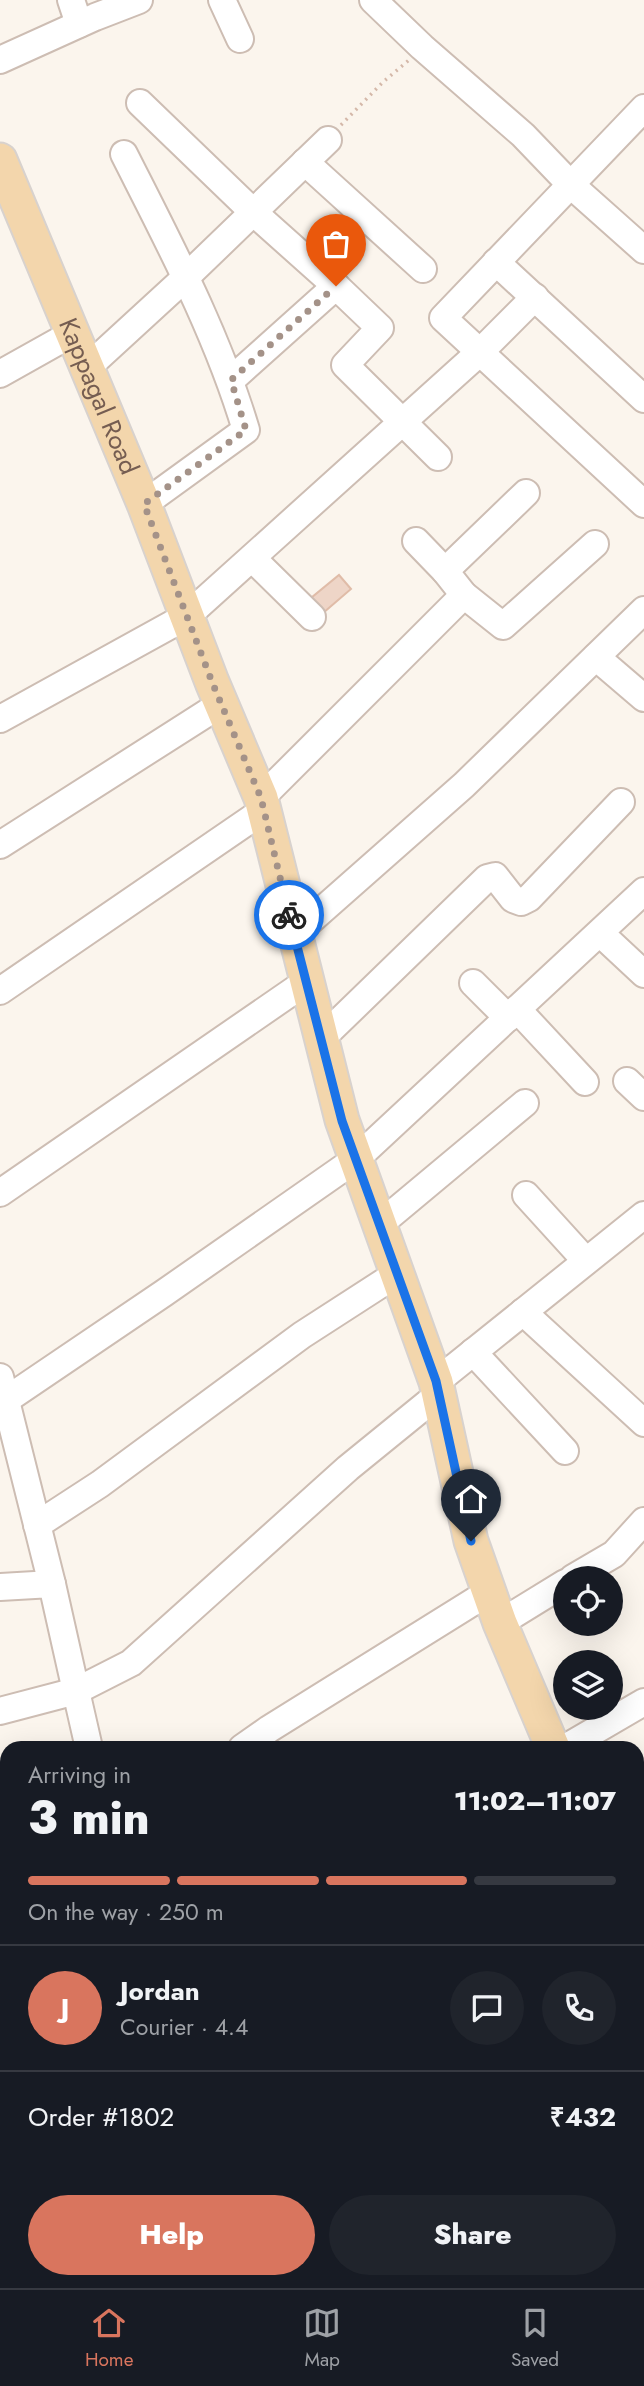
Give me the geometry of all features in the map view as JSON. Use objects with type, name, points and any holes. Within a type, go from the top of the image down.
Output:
[{"type":"main road","name":"Kappagal Road","points":[[0,160],[7,203],[88,367],[262,804],[342,1121],[437,1388],[471,1541],[550,1741]]},
{"type":"street","points":[[0,60],[75,12],[139,0]]},
{"type":"street","points":[[222,0],[240,38]]},
{"type":"street","points":[[373,0],[422,47],[523,135],[571,185],[644,250]]},
{"type":"street","points":[[140,103],[253,212],[380,328],[345,365],[438,457]]},
{"type":"street","points":[[644,108],[443,318],[644,503]]},
{"type":"street","points":[[88,367],[186,278],[328,140]]},
{"type":"street","points":[[124,154],[186,278],[231,380],[246,430],[144,504]]},
{"type":"street","points":[[305,162],[423,269]]},
{"type":"street","points":[[496,262],[644,399]]},
{"type":"street","points":[[231,380],[336,286]]},
{"type":"street","points":[[0,719],[187,616],[480,352],[535,298]]},
{"type":"street","points":[[0,374],[73,333]]},
{"type":"street","points":[[445,571],[526,493]]},
{"type":"street","points":[[416,541],[464,595],[503,626],[594,544]]},
{"type":"street","points":[[252,558],[312,617]]},
{"type":"street","points":[[0,991],[262,804],[464,595]]},
{"type":"street","points":[[294,935],[464,785],[644,610]]},
{"type":"street","points":[[596,657],[644,698]]},
{"type":"street","points":[[0,845],[221,704]]},
{"type":"street","points":[[321,1038],[487,878],[495,876],[513,899],[522,902],[529,898],[621,802]]},
{"type":"street","points":[[87,1741],[3,1388],[164,1293],[356,1159],[644,891]]},
{"type":"street","points":[[600,933],[644,974]]},
{"type":"street","points":[[0,1193],[306,982]]},
{"type":"street","points":[[473,983],[512,1014],[585,1082]]},
{"type":"street","points":[[380,1224],[525,1103]]},
{"type":"street","points":[[526,1195],[586,1261]]},
{"type":"street","points":[[0,1712],[76,1691],[131,1662],[437,1388],[473,1352],[644,1215]]},
{"type":"street","points":[[37,1525],[100,1484],[302,1335],[398,1273]]},
{"type":"street","points":[[523,1312],[644,1423]]},
{"type":"street","points":[[473,1352],[565,1451]]},
{"type":"street","points":[[594,1566],[639,1537]]},
{"type":"street","points":[[0,1587],[52,1584]]},
{"type":"street","points":[[252,1741],[269,1729],[495,1607],[553,1587]]},
{"type":"street","points":[[577,1741],[644,1702]]},
{"type":"path","points":[[328,140],[383,82],[422,47]]},
{"type":"building","points":[[339,575],[351,589],[323,613],[311,598]]},
{"type":"way so far","points":[[289,915],[261,798],[212,682],[144,504],[246,430],[231,380],[336,286]]},
{"type":"route","points":[[289,915],[342,1121],[436,1381],[471,1541]]}]
